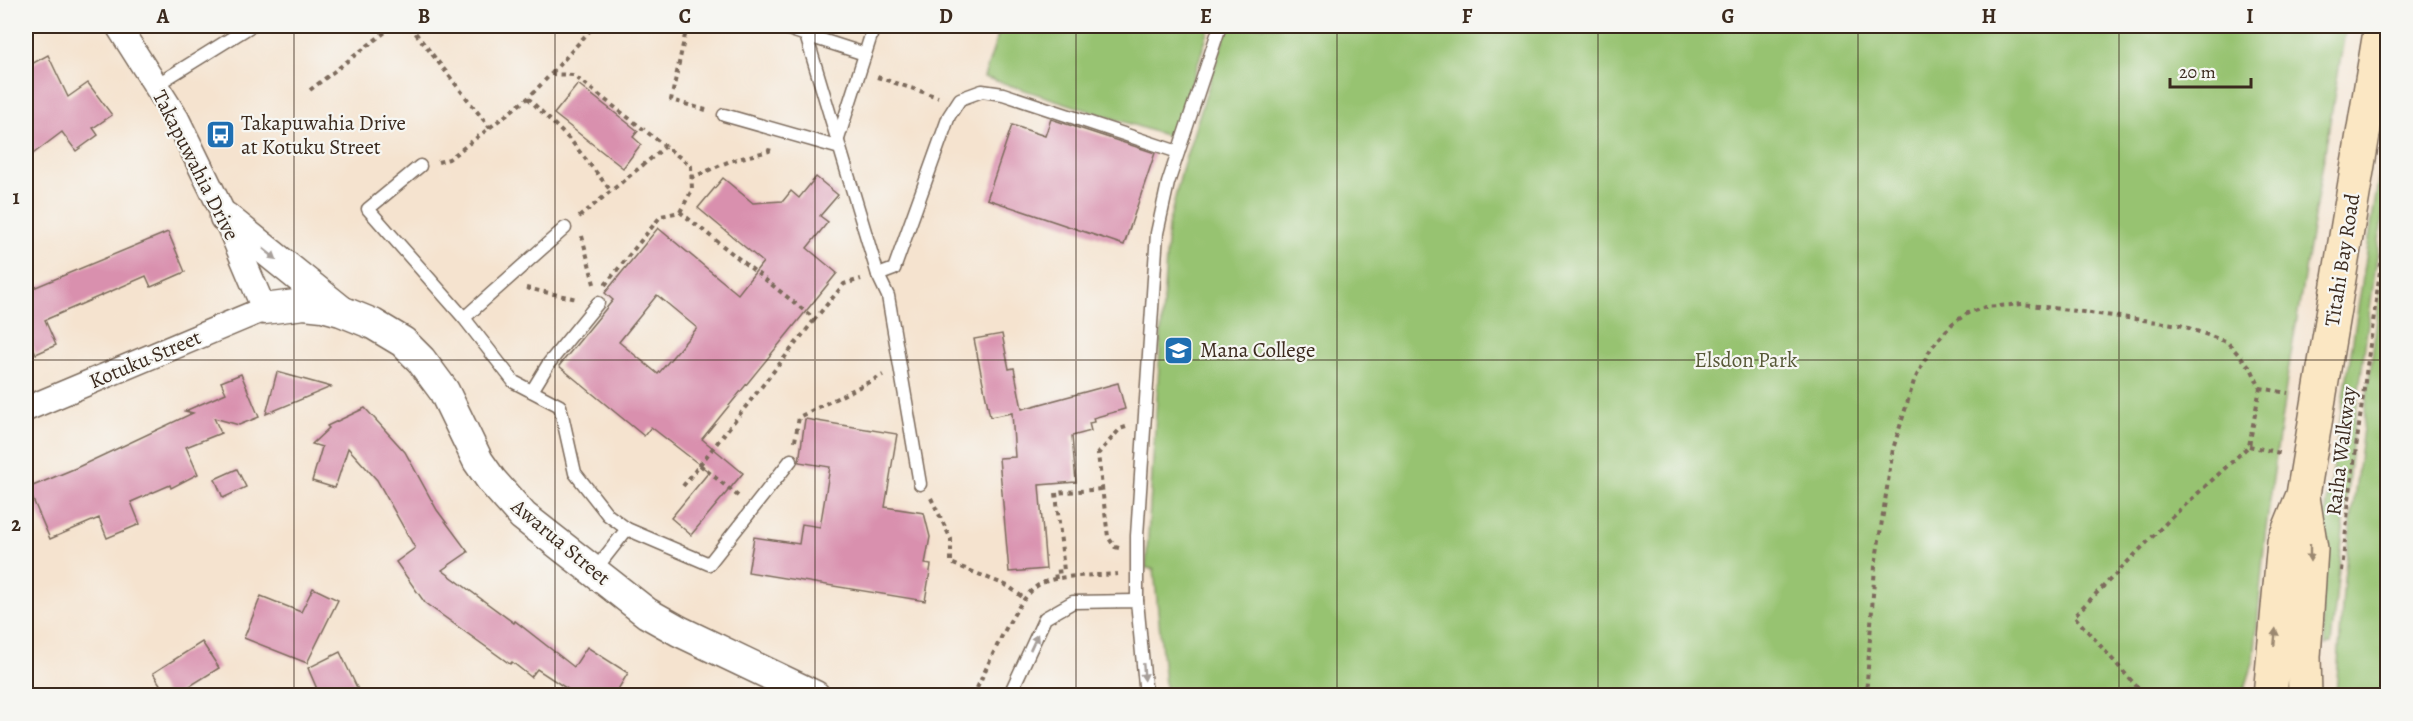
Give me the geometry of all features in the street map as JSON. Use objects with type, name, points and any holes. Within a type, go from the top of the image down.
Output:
[{"type":"main road","name":"Titahi Bay Road","points":[[2270,696],[2284,542],[2303,495],[2381,26]]},
{"type":"main road","name":"Titahi Bay Road","points":[[2303,495],[2311,549],[2304,657],[2305,696]]},
{"type":"street","name":"Takapuwahia Drive","points":[[118,26],[177,119],[225,217],[264,309]]},
{"type":"street","points":[[225,217],[341,311]]},
{"type":"street","name":"Awarua Street","points":[[264,309],[304,304],[341,311],[373,324],[403,342],[421,360],[444,391],[473,453],[492,481],[523,516],[647,613],[815,696]]},
{"type":"street","name":"Kotuku Street","points":[[26,409],[264,309]]},
{"type":"lane","points":[[156,85],[251,26]]},
{"type":"lane","points":[[779,26],[865,54]]},
{"type":"lane","points":[[839,143],[874,26]]},
{"type":"lane","points":[[1146,696],[1137,601],[1137,554],[1157,233],[1178,152],[1220,26]]},
{"type":"lane","points":[[806,35],[879,275],[888,296],[920,484]]},
{"type":"lane","points":[[879,275],[894,269],[949,116],[960,99],[982,91],[1003,94],[1178,152]]},
{"type":"lane","points":[[724,115],[775,130],[839,143]]},
{"type":"lane","points":[[420,166],[368,209],[464,318],[514,382],[560,406],[575,473],[608,515],[627,529],[709,564],[791,460]]},
{"type":"lane","points":[[464,318],[565,228]]},
{"type":"lane","points":[[532,391],[549,363],[598,303]]},
{"type":"lane","points":[[594,571],[627,529]]},
{"type":"lane","points":[[1009,696],[1045,618],[1073,602],[1137,601]]},
{"type":"path","points":[[310,90],[393,26]]},
{"type":"path","points":[[410,26],[490,128]]},
{"type":"path","points":[[420,166],[449,159],[528,98],[594,26]]},
{"type":"path","points":[[687,26],[671,100],[724,115]]},
{"type":"path","points":[[551,74],[573,75],[691,166],[692,190],[680,212],[661,216],[603,289],[598,303]]},
{"type":"path","points":[[894,83],[935,96]]},
{"type":"path","points":[[528,98],[572,142],[611,191]]},
{"type":"path","points":[[692,178],[730,161],[769,151],[775,130]]},
{"type":"path","points":[[565,228],[665,147]]},
{"type":"path","points":[[680,212],[815,319]]},
{"type":"path","name":"Raiha Walkway","points":[[2341,580],[2349,499],[2388,212]]},
{"type":"path","points":[[580,229],[598,303]]},
{"type":"path","points":[[683,486],[844,284],[879,275]]},
{"type":"path","points":[[502,284],[598,303]]},
{"type":"path","points":[[1866,696],[1875,566],[1893,449],[1914,381],[1931,348],[1952,324],[1968,313],[1986,307],[2023,304],[2180,325],[2228,342],[2251,368],[2260,388],[2249,446],[2171,518],[2074,616],[2145,696]]},
{"type":"path","points":[[791,460],[799,417],[900,367]]},
{"type":"path","points":[[2260,388],[2288,393]]},
{"type":"path","points":[[1137,554],[1115,547],[1108,537],[1098,454],[1120,429],[1144,428]]},
{"type":"path","points":[[2249,446],[2280,453]]},
{"type":"path","points":[[700,465],[730,489]]},
{"type":"path","points":[[920,484],[930,496],[951,539],[951,563],[1008,586],[1024,599]]},
{"type":"path","points":[[1056,579],[1055,572],[1064,572],[1056,493],[1102,489]]},
{"type":"green space","points":[[1001,26],[1210,26],[1174,138],[984,77]]},
{"type":"green space","name":"Elsdon Park","points":[[1228,26],[2346,26],[2288,372],[2265,535],[2254,660],[2243,695],[1166,695],[1154,569],[1146,568],[1168,226],[1183,166]]},
{"type":"green space","points":[[2387,126],[2387,182],[2354,427],[2331,644],[2325,645],[2319,592],[2321,541]]},
{"type":"green space","points":[[2387,239],[2387,695],[2336,695],[2344,578]]},
{"type":"building","points":[[48,55],[68,97],[88,83],[112,115],[93,128],[98,135],[76,151],[62,132],[26,159],[26,67]]},
{"type":"building","points":[[578,84],[638,131],[633,137],[641,144],[623,168],[554,114]]},
{"type":"building","points":[[1051,119],[1155,153],[1124,245],[987,199],[1012,125],[1045,136]]},
{"type":"building","points":[[816,177],[838,195],[820,216],[828,222],[807,248],[837,273],[702,439],[743,473],[691,535],[671,518],[709,472],[651,427],[644,436],[559,366],[613,300],[605,293],[658,228],[738,294],[763,262],[698,208],[723,178],[753,203],[783,201],[791,191],[799,198]],"holes":[[[657,295],[697,328],[658,374],[619,342]]]},
{"type":"building","points":[[168,232],[185,272],[151,287],[146,276],[45,320],[56,345],[36,354],[26,331],[26,277],[31,289]]},
{"type":"building","points":[[1002,334],[1009,369],[1014,368],[1022,409],[1118,383],[1125,409],[1093,418],[1094,422],[1089,423],[1091,431],[1072,436],[1076,482],[1039,485],[1046,569],[1009,572],[999,458],[1015,457],[1012,413],[990,417],[974,339]]},
{"type":"building","points":[[277,372],[331,387],[266,414]]},
{"type":"building","points":[[241,374],[259,417],[239,425],[214,418],[221,433],[186,447],[198,474],[171,488],[170,485],[131,502],[140,524],[107,538],[99,518],[50,539],[28,488],[193,413],[185,411],[226,393],[221,382]]},
{"type":"building","points":[[365,408],[405,452],[437,510],[468,552],[442,570],[514,623],[515,621],[574,667],[587,647],[628,673],[614,696],[578,696],[537,669],[531,677],[425,603],[396,562],[415,548],[377,480],[348,448],[335,488],[312,481],[322,447],[312,444],[329,428],[327,426]]},
{"type":"building","points":[[805,419],[897,434],[885,507],[924,513],[930,537],[925,564],[931,565],[925,601],[748,572],[754,537],[799,544],[802,524],[820,527],[830,467],[799,462]]},
{"type":"building","points":[[237,469],[246,487],[223,498],[215,479]]},
{"type":"building","points":[[313,588],[338,600],[307,663],[244,638],[261,596],[301,612]]},
{"type":"building","points":[[202,642],[219,668],[174,696],[167,696],[153,673]]},
{"type":"building","points":[[340,652],[361,696],[320,696],[308,668]]},
{"type":"place","name":"Takapuwahia Drive at Kotuku Street","points":[[220,135]]},
{"type":"place","name":"Mana College","points":[[1179,350]]}]
